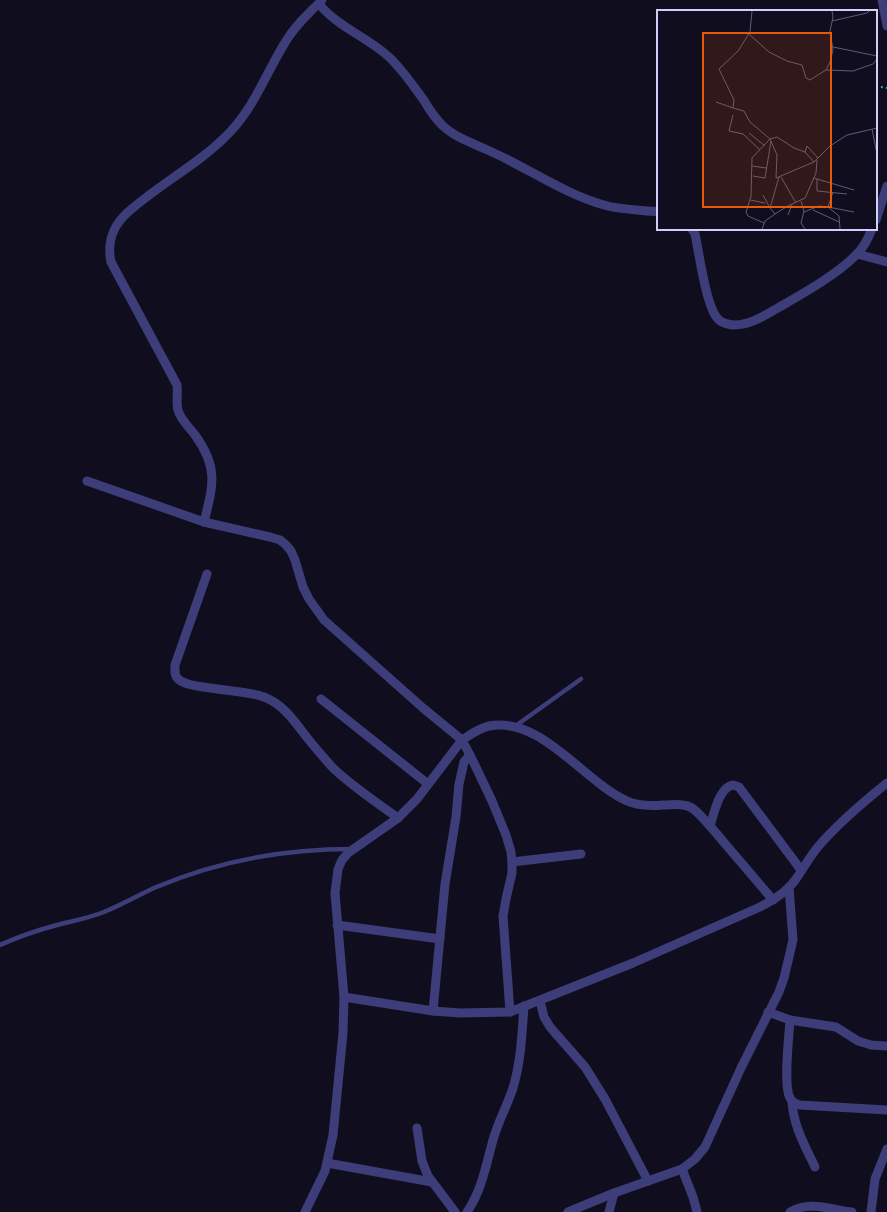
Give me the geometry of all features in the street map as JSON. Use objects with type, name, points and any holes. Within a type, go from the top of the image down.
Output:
[{"type":"street","points":[[882,0],[887,26]]},
{"type":"street","points":[[204,522],[212,492],[213,477],[211,466],[207,455],[196,436],[179,414],[177,408],[177,385],[111,262],[109,250],[110,238],[126,213],[216,145],[239,122],[266,79],[286,41],[297,25],[321,2],[328,15],[380,50],[393,61],[435,117],[444,127],[454,134],[494,152],[562,189],[583,198],[621,209],[657,212]]},
{"type":"street","points":[[877,217],[887,186]]},
{"type":"street","points":[[693,230],[695,234],[712,310],[722,323],[733,325],[743,324],[759,318],[829,276],[857,254],[864,245],[872,230]]},
{"type":"street","points":[[857,254],[887,262]]},
{"type":"street","points":[[87,481],[204,522],[270,536],[280,540],[286,545],[295,560],[303,587],[309,599],[324,620],[423,708],[462,740],[506,835],[512,862],[512,873],[503,916],[510,1012]]},
{"type":"street","points":[[207,574],[175,665],[175,674],[179,680],[193,686],[264,696],[273,701],[292,718],[322,757],[353,785],[398,818]]},
{"type":"street","points":[[321,699],[428,784]]},
{"type":"street","points":[[305,1212],[325,1170],[333,1135],[343,1033],[344,997],[335,893],[338,869],[342,860],[398,818],[417,798],[462,740],[476,731],[488,726],[501,725],[514,727],[542,739],[612,793],[628,802],[644,805],[679,804],[692,807],[773,900]]},
{"type":"street","points":[[433,1011],[445,884],[453,836],[461,770],[464,762],[470,755]]},
{"type":"street","points":[[344,997],[433,1011],[460,1013],[510,1012],[540,1001],[633,963],[773,900],[790,887],[817,848],[833,830],[887,783]]},
{"type":"street","points":[[710,826],[722,792],[729,785],[736,785],[801,870]]},
{"type":"street","points":[[512,862],[581,854]]},
{"type":"street","points":[[568,1212],[614,1193],[682,1169],[695,1159],[705,1147],[784,978],[793,940],[790,887]]},
{"type":"street","points":[[337,925],[440,939]]},
{"type":"street","points":[[540,1001],[544,1016],[550,1026],[586,1067],[605,1099],[648,1181]]},
{"type":"street","points":[[467,1212],[479,1191],[493,1139],[517,1073],[524,1006]]},
{"type":"street","points":[[768,1012],[790,1020],[836,1026],[858,1041],[871,1045],[887,1046]]},
{"type":"street","points":[[790,1020],[787,1085],[789,1097],[792,1101],[795,1122],[815,1167]]},
{"type":"street","points":[[792,1101],[800,1105],[887,1110]]},
{"type":"street","points":[[418,1128],[422,1161],[428,1176],[455,1212]]},
{"type":"street","points":[[871,1212],[875,1179],[887,1148]]},
{"type":"street","points":[[327,1163],[432,1182]]},
{"type":"street","points":[[682,1169],[694,1197],[697,1212]]},
{"type":"street","points":[[608,1212],[614,1193]]},
{"type":"street","points":[[790,1212],[808,1206],[852,1212]]},
{"type":"lane","points":[[514,727],[581,679]]},
{"type":"lane","points":[[0,945],[42,929],[88,918],[154,888],[227,863],[296,851],[355,849]]},
{"type":"path","points":[[877,86],[887,88]]}]
